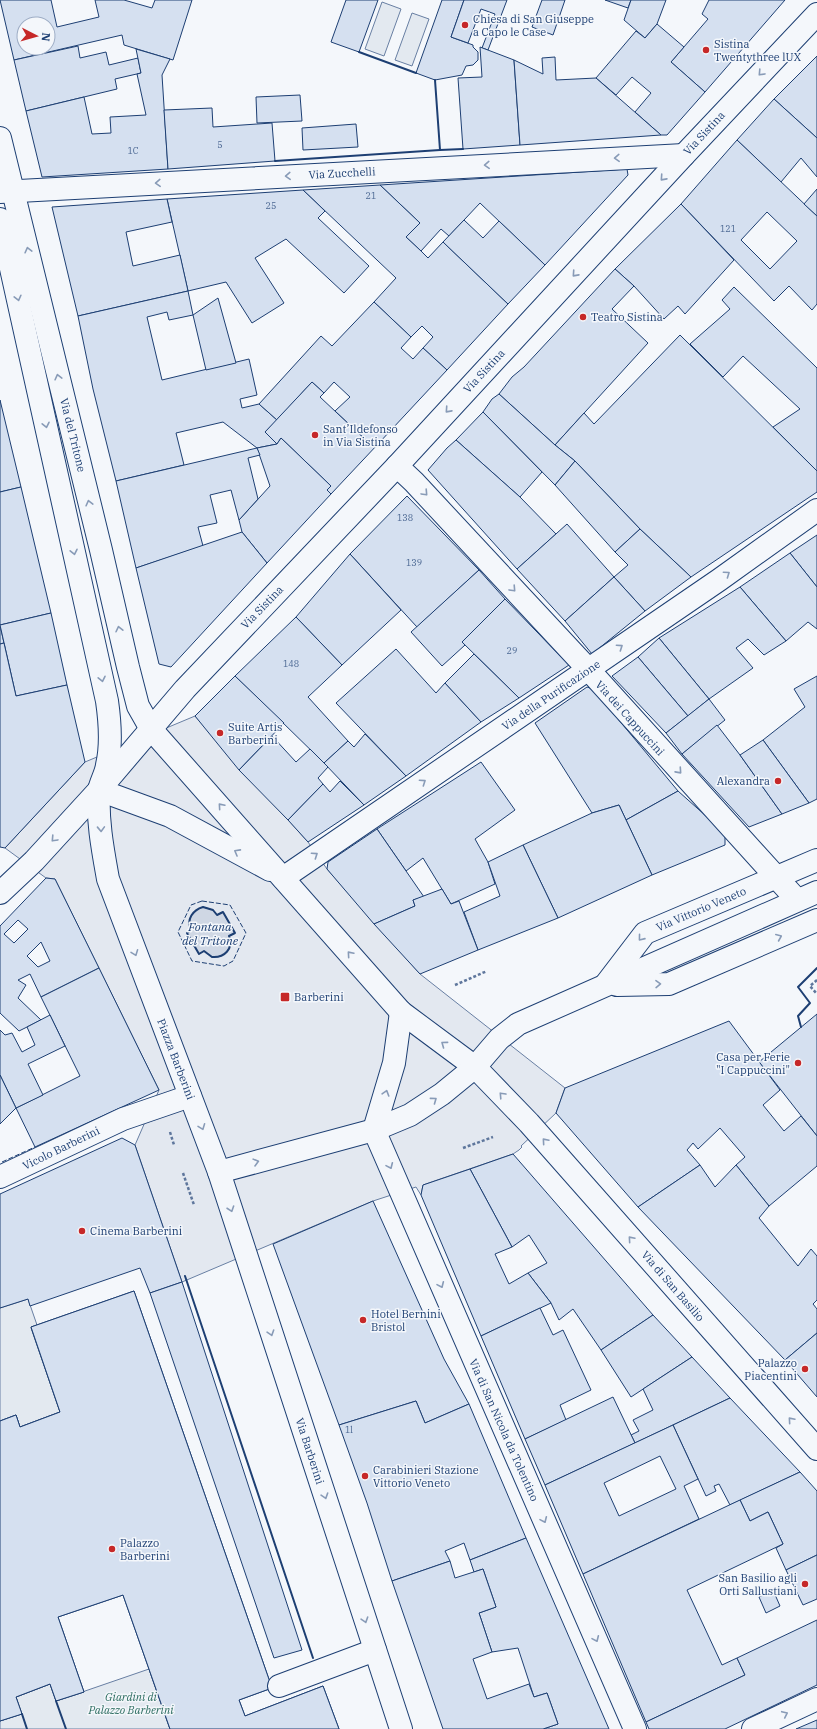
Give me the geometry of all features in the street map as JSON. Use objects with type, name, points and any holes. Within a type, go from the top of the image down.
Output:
[{"type":"street","name":"Via Sistina","points":[[151,729],[185,689],[397,466],[684,155],[817,14]]},
{"type":"street","name":"Via del Tritone","points":[[0,138],[7,191],[101,550],[128,668],[138,706],[151,729]]},
{"type":"street","name":"Via Zucchelli","points":[[7,191],[684,155]]},
{"type":"street","name":"Via del Tritone","points":[[0,219],[6,278],[110,720],[109,754],[105,776],[99,790]]},
{"type":"street","name":"Via dei Cappuccini","points":[[397,466],[414,482],[588,669],[797,900]]},
{"type":"street","name":"Via della Purificazione","points":[[283,878],[817,510]]},
{"type":"street","points":[[0,893],[34,860],[99,790],[151,729],[401,1012],[475,1067],[425,1106],[405,1118],[374,1130],[219,1172]]},
{"type":"street","points":[[99,790],[170,816],[283,878]]},
{"type":"street","name":"Piazza Barberini","points":[[99,790],[101,837],[108,879],[219,1172]]},
{"type":"street","name":"Via Vittorio Veneto","points":[[606,985],[645,933],[817,860]]},
{"type":"street","name":"Via Vittorio Veneto","points":[[475,1067],[499,1039],[518,1024],[817,892]]},
{"type":"street","name":"Via Vittorio Veneto","points":[[606,985],[669,984],[817,920]]},
{"type":"street","points":[[374,1130],[394,1063],[401,1012]]},
{"type":"street","name":"Via di San Basilio","points":[[475,1067],[529,1123],[817,1449]]},
{"type":"street","name":"Vicolo Barberini","points":[[0,1177],[122,1119],[190,1096]]},
{"type":"street","name":"Via di San Nicola da Tolentino","points":[[374,1130],[635,1729]]},
{"type":"street","name":"Via Barberini","points":[[219,1172],[401,1729]]},
{"type":"street","points":[[279,1686],[375,1650]]},
{"type":"street","points":[[753,1729],[817,1699]]},
{"type":"path","points":[[455,985],[487,971]]},
{"type":"path","points":[[817,980],[810,986],[817,994]]},
{"type":"path","points":[[462,1148],[493,1137]]},
{"type":"path","points":[[183,1173],[194,1205]]},
{"type":"green space","points":[[382,2],[401,9],[384,56],[365,49]]},
{"type":"green space","points":[[412,13],[429,19],[412,66],[395,60]]},
{"type":"green space","points":[[28,1299],[37,1325],[31,1328],[60,1412],[20,1427],[16,1415],[0,1421],[0,1308]]},
{"type":"green space","name":"Giardini di Palazzo Barberini","points":[[149,1669],[170,1729],[0,1729],[0,1721],[21,1714],[16,1697],[50,1684],[56,1701]]},
{"type":"shaded area","points":[[195,716],[308,842],[327,869],[420,974],[565,1088],[556,1113],[521,1146],[522,1147],[519,1150],[513,1154],[423,1185],[421,1195],[416,1187],[373,1201],[182,1282],[135,1145],[159,1090],[55,879],[46,878],[5,848],[85,762]]},
{"type":"water","name":"Fontana del Tritone","points":[[203,907],[213,910],[217,915],[223,912],[235,933],[229,936],[229,949],[220,956],[212,957],[204,951],[199,954],[187,933],[191,930],[189,922],[191,916],[196,910]]},
{"type":"building","points":[[0,0],[51,0],[55,16],[16,16],[16,56],[31,56],[14,60]]},
{"type":"building","points":[[95,0],[124,0],[152,8],[155,0],[192,0],[173,60],[124,45],[122,35],[56,50],[56,22],[57,27],[99,17]]},
{"type":"building","points":[[346,0],[378,0],[359,52],[331,42]]},
{"type":"building","points":[[442,0],[464,0],[451,37],[473,45],[478,52],[478,60],[473,65],[466,66],[462,75],[435,80],[416,73]]},
{"type":"building","name":"Chiesa di San Giuseppe a Capo le Case","points":[[464,0],[507,0],[488,50],[482,48],[495,14],[481,9],[468,43],[451,37]]},
{"type":"building","points":[[542,0],[565,0],[553,35],[532,27]]},
{"type":"building","points":[[605,0],[631,0],[628,8]]},
{"type":"building","points":[[631,0],[666,0],[657,24],[645,38],[624,20]]},
{"type":"building","points":[[709,0],[785,0],[705,92],[671,62],[708,19],[702,14]]},
{"type":"building","points":[[657,24],[684,47],[671,62],[705,92],[667,135],[661,135],[635,112],[651,93],[632,77],[616,95],[596,78],[636,31],[645,38]]},
{"type":"building","points":[[78,46],[80,58],[106,52],[109,65],[138,58],[141,73],[115,79],[117,89],[26,111],[14,60],[32,56],[56,56],[56,51]]},
{"type":"building","points":[[480,47],[514,60],[520,145],[463,149],[458,78],[482,77]]},
{"type":"building","points":[[136,49],[170,59],[162,75],[168,169],[42,177],[26,111],[84,97],[92,134],[111,133],[110,117],[146,115],[137,74],[141,73]]},
{"type":"building","points":[[817,56],[817,138],[774,99]]},
{"type":"building","points":[[555,57],[556,80],[596,78],[661,135],[520,145],[514,60],[543,74],[542,58]]},
{"type":"building","points":[[300,95],[302,121],[257,123],[256,97]]},
{"type":"building","points":[[774,99],[817,138],[817,177],[801,158],[781,182],[737,140]]},
{"type":"building","points":[[212,108],[213,127],[272,123],[275,161],[168,169],[164,110]]},
{"type":"building","points":[[356,124],[358,147],[303,150],[302,128]]},
{"type":"building","points":[[737,140],[817,216],[817,304],[812,310],[789,286],[774,301],[681,204]],"holes":[[[767,212],[797,241],[770,269],[741,240]]]},
{"type":"building","points":[[627,169],[628,175],[545,265],[480,203],[449,236],[441,229],[421,251],[406,237],[420,223],[380,185]]},
{"type":"building","points":[[380,185],[420,223],[406,237],[428,258],[443,242],[508,304],[447,370],[423,348],[433,337],[422,326],[411,337],[374,302],[396,278],[303,190]]},
{"type":"building","points":[[817,189],[817,216],[804,204]]},
{"type":"building","points":[[303,190],[325,211],[318,218],[369,266],[344,293],[286,239],[255,258],[284,303],[252,323],[226,282],[188,291],[167,199]]},
{"type":"building","points":[[167,199],[172,222],[126,232],[133,266],[180,255],[188,291],[78,316],[52,207]]},
{"type":"building","points":[[681,204],[734,260],[685,314],[678,306],[664,319],[634,286],[615,269]]},
{"type":"building","points":[[464,220],[483,238],[499,221],[545,265],[508,304],[443,242]]},
{"type":"building","points":[[615,269],[634,286],[612,309],[648,343],[555,445],[499,394],[512,377],[524,367]]},
{"type":"building","points":[[734,287],[817,368],[817,471],[773,427],[800,409],[743,356],[723,377],[690,344],[730,309],[722,300]]},
{"type":"building","points":[[188,291],[193,315],[169,320],[167,312],[147,317],[162,380],[249,359],[257,395],[240,399],[242,408],[259,404],[277,420],[265,432],[277,444],[257,448],[223,422],[176,433],[184,465],[116,481],[93,389],[78,316]]},
{"type":"building","points":[[218,298],[236,363],[206,370],[193,315]]},
{"type":"building","points":[[374,302],[411,337],[401,348],[413,359],[423,348],[447,370],[378,444],[374,440],[370,444],[335,411],[350,397],[334,382],[324,393],[312,382],[277,420],[259,404],[321,336],[332,346]]},
{"type":"building","points":[[680,335],[817,471],[817,492],[691,577],[640,529],[575,461],[555,445],[584,413],[594,424]]},
{"type":"building","name":"Sant’Ildefonso in Via Sistina","points":[[312,382],[324,393],[320,397],[370,444],[374,440],[378,444],[331,494],[327,490],[331,486],[281,438],[277,444],[265,432]]},
{"type":"building","points":[[499,394],[555,445],[575,461],[555,485],[483,412],[492,399]]},
{"type":"building","points":[[0,400],[21,487],[0,492]]},
{"type":"building","points":[[483,412],[542,472],[520,497],[456,440]]},
{"type":"building","points":[[281,438],[331,486],[327,490],[331,494],[267,563],[242,532],[239,520],[270,486],[257,448],[277,444]]},
{"type":"building","points":[[456,440],[520,497],[556,534],[517,569],[428,470]]},
{"type":"building","points":[[257,448],[260,455],[248,458],[258,499],[239,520],[231,490],[210,495],[217,523],[198,527],[203,546],[136,568],[116,481]]},
{"type":"building","points":[[575,461],[640,529],[615,552],[555,485]]},
{"type":"building","points":[[21,487],[51,613],[0,625],[0,492]]},
{"type":"building","points":[[407,496],[479,570],[417,627],[350,554]]},
{"type":"building","points":[[567,524],[614,577],[565,621],[517,569]]},
{"type":"building","points":[[640,529],[691,577],[645,611],[614,577],[628,565],[615,552]]},
{"type":"building","points":[[242,532],[267,563],[171,667],[159,664],[136,568]]},
{"type":"building","points":[[817,535],[817,587],[790,553]]},
{"type":"building","points":[[790,553],[817,587],[817,629],[808,622],[786,641],[740,587]]},
{"type":"building","points":[[350,554],[401,610],[342,665],[296,617]]},
{"type":"building","points":[[479,570],[505,599],[462,642],[465,645],[442,666],[411,632]]},
{"type":"building","points":[[614,577],[645,611],[592,654],[565,621]]},
{"type":"building","points":[[740,587],[786,641],[764,655],[748,639],[736,648],[753,668],[709,699],[659,638]]},
{"type":"building","points":[[505,599],[569,665],[519,698],[462,642]]},
{"type":"building","points":[[51,613],[67,685],[16,696],[0,625]]},
{"type":"building","points":[[296,617],[342,665],[308,697],[348,741],[324,763],[235,676]]},
{"type":"building","points":[[0,625],[4,643],[0,644]]},
{"type":"building","points":[[659,638],[709,699],[688,716],[638,657]]},
{"type":"building","points":[[4,643],[16,696],[67,685],[85,762],[5,848],[0,847],[0,644]]},
{"type":"building","points":[[396,649],[436,693],[445,683],[481,722],[406,776],[336,703]]},
{"type":"building","points":[[474,654],[519,698],[481,722],[445,683]]},
{"type":"building","points":[[638,657],[688,716],[666,733],[612,676]]},
{"type":"building","points":[[235,676],[284,723],[239,770],[195,716]]},
{"type":"building","points":[[817,676],[817,799],[809,803],[763,740],[805,707],[794,689]]},
{"type":"building","points":[[587,687],[593,689],[678,791],[626,820],[619,805],[592,813],[535,723]]},
{"type":"building","points":[[709,699],[725,720],[682,754],[666,733]]},
{"type":"building","points":[[717,725],[782,814],[749,827],[682,754]]},
{"type":"building","points":[[365,734],[406,776],[364,805],[324,763],[348,741],[354,747]]},
{"type":"building","points":[[272,736],[296,762],[310,749],[328,767],[318,778],[323,784],[288,820],[239,770]]},
{"type":"building","points":[[763,740],[809,803],[782,814],[740,755]]},
{"type":"building","points":[[481,762],[515,810],[475,839],[488,862],[495,884],[451,904],[423,858],[406,871],[377,829]]},
{"type":"building","points":[[340,781],[364,805],[308,842],[288,820],[323,784],[330,792]]},
{"type":"building","points":[[678,791],[725,833],[725,845],[652,875],[626,820]]},
{"type":"building","points":[[619,805],[652,875],[558,918],[523,845],[592,813]]},
{"type":"building","points":[[377,829],[424,897],[413,900],[415,906],[374,924],[327,869],[328,862]]},
{"type":"building","points":[[523,845],[558,918],[478,950],[464,912],[500,896],[488,862]]},
{"type":"building","points":[[46,878],[55,879],[99,968],[41,997],[30,974],[18,980],[26,985],[18,998],[41,1020],[19,1031],[0,1013],[0,926]],"holes":[[[18,920],[28,929],[14,943],[4,934]],[[41,942],[50,961],[38,967],[27,956]]]},
{"type":"building","points":[[442,889],[451,904],[459,901],[478,950],[420,974],[374,924],[415,906],[413,900]]},
{"type":"building","points":[[99,968],[159,1090],[35,1147],[16,1108],[80,1076],[41,997]]},
{"type":"building","points":[[817,1014],[817,1136],[759,1062]]},
{"type":"building","points":[[50,1015],[65,1046],[28,1064],[43,1095],[16,1108],[0,1075],[0,1030],[5,1035],[12,1033],[22,1052],[35,1045],[27,1027]]},
{"type":"building","points":[[729,1021],[780,1090],[763,1105],[784,1131],[801,1116],[817,1136],[817,1166],[769,1206],[736,1165],[745,1157],[720,1128],[698,1149],[693,1143],[687,1150],[700,1165],[638,1207],[556,1113],[565,1088]]},
{"type":"building","points":[[0,1075],[16,1108],[0,1124]]},
{"type":"building","name":"Cinema Barberini","points":[[122,1138],[135,1145],[182,1282],[150,1293],[140,1268],[30,1306],[28,1299],[0,1308],[0,1194]]},
{"type":"building","points":[[513,1154],[653,1315],[601,1350],[573,1309],[559,1320],[551,1303],[528,1273],[547,1263],[529,1235],[512,1247],[470,1169]]},
{"type":"building","points":[[700,1165],[715,1187],[736,1165],[769,1206],[759,1218],[798,1266],[811,1249],[817,1256],[817,1300],[813,1304],[817,1309],[817,1333],[785,1360],[638,1207]]},
{"type":"building","points":[[470,1169],[512,1247],[495,1254],[509,1284],[528,1273],[551,1303],[481,1336],[421,1195],[423,1185]]},
{"type":"building","name":"Hotel Bernini Bristol","points":[[373,1201],[444,1359],[469,1404],[425,1423],[416,1401],[339,1425],[273,1244]]},
{"type":"building","points":[[182,1282],[302,1650],[274,1658],[150,1293]]},
{"type":"building","name":"Palazzo Barberini","points":[[134,1291],[272,1688],[239,1700],[245,1716],[323,1686],[339,1729],[170,1729],[123,1595],[58,1617],[84,1692],[56,1701],[50,1684],[16,1697],[22,1714],[0,1721],[0,1421],[16,1415],[20,1427],[60,1412],[31,1327]],"holes":[[[57,1455],[69,1489],[29,1503],[17,1469]]]},
{"type":"building","name":"Palazzo Barberini","points":[[134,1291],[272,1688],[239,1700],[245,1716],[323,1686],[339,1729],[170,1729],[123,1595],[58,1617],[84,1692],[56,1701],[50,1684],[16,1697],[22,1714],[0,1721],[0,1421],[16,1415],[20,1427],[60,1412],[31,1327]]},
{"type":"building","points":[[540,1308],[553,1335],[563,1330],[591,1390],[560,1405],[566,1420],[525,1439],[481,1336]]},
{"type":"building","points":[[653,1315],[692,1357],[631,1397],[601,1350]]},
{"type":"building","name":"Palazzo Piacentini","points":[[817,1333],[817,1397],[785,1360]]},
{"type":"building","points":[[692,1357],[730,1398],[635,1443],[631,1435],[639,1431],[633,1420],[653,1410],[643,1389]]},
{"type":"building","points":[[613,1397],[635,1443],[545,1485],[525,1439]]},
{"type":"building","points":[[730,1398],[800,1472],[730,1505],[719,1484],[714,1486],[716,1491],[706,1496],[673,1425]]},
{"type":"building","points":[[416,1401],[425,1423],[469,1404],[526,1538],[470,1560],[464,1543],[445,1551],[450,1561],[392,1581],[367,1503],[339,1425]]},
{"type":"building","points":[[673,1425],[698,1479],[684,1486],[699,1519],[583,1574],[545,1485]],"holes":[[[660,1456],[676,1489],[619,1516],[604,1483]]]},
{"type":"building","points":[[800,1472],[817,1491],[817,1555],[786,1570],[776,1548],[783,1544],[768,1512],[750,1521],[740,1500]]},
{"type":"building","points":[[740,1500],[750,1521],[768,1512],[783,1544],[687,1590],[722,1665],[737,1658],[745,1675],[646,1722],[583,1574]]},
{"type":"building","points":[[526,1538],[609,1729],[543,1729],[558,1724],[547,1693],[534,1697],[518,1648],[492,1652],[479,1613],[496,1607],[483,1569],[474,1572],[470,1560]]},
{"type":"building","name":"San Basilio agli Orti Sallustiani","points":[[817,1555],[817,1599],[803,1605],[786,1570]]},
{"type":"building","points":[[450,1561],[455,1578],[483,1569],[496,1607],[479,1613],[492,1652],[473,1659],[487,1699],[529,1684],[534,1697],[547,1693],[558,1724],[543,1729],[443,1729],[392,1581]]},
{"type":"building","points":[[773,1590],[780,1606],[766,1613],[759,1597]]},
{"type":"building","points":[[817,1620],[817,1685],[725,1729],[649,1729],[646,1722],[745,1675],[737,1658]]},
{"type":"building","points":[[817,1720],[817,1729],[796,1729]]},
{"type":"fence","points":[[202,901],[230,905],[246,933],[233,961],[224,966],[192,961],[178,932],[191,905],[202,901]]},
{"type":"fence","points":[[2,1162],[35,1147]]},
{"type":"wall","points":[[359,52],[416,73]]},
{"type":"wall","points":[[435,80],[440,150],[463,149]]},
{"type":"wall","points":[[275,161],[440,150]]},
{"type":"wall","points":[[203,907],[213,910],[217,915],[223,912],[235,933],[229,936],[229,949],[220,956],[212,957],[204,951],[199,954],[187,933],[191,930],[189,922],[191,916],[196,910],[203,907]]},
{"type":"wall","points":[[801,1027],[798,1016],[810,1003],[798,987],[817,968]]},
{"type":"wall","points":[[185,1276],[313,1658]]},
{"type":"wall","points":[[56,1701],[66,1729]]},
{"type":"wall","points":[[22,1714],[27,1729]]},
{"type":"place","name":"Chiesa di San Giuseppe a Capo le Case","points":[[465,25]]},
{"type":"place","name":"Sistina Twentythree lUX","points":[[706,50]]},
{"type":"place","name":"Teatro Sistina","points":[[583,317]]},
{"type":"place","name":"Sant’Ildefonso in Via Sistina","points":[[315,435]]},
{"type":"place","name":"Suite Artis Barberini","points":[[220,733]]},
{"type":"place","name":"Alexandra","points":[[778,781]]},
{"type":"place","name":"Barberini","points":[[285,997]]},
{"type":"place","name":"Casa per Ferie \"I Cappuccini\"","points":[[798,1063]]},
{"type":"place","name":"Cinema Barberini","points":[[82,1231]]},
{"type":"place","name":"Hotel Bernini Bristol","points":[[363,1320]]},
{"type":"place","name":"Palazzo Piacentini","points":[[805,1369]]},
{"type":"place","name":"Carabinieri Stazione Vittorio Veneto","points":[[365,1476]]},
{"type":"place","name":"Palazzo Barberini","points":[[112,1549]]},
{"type":"place","name":"San Basilio agli Orti Sallustiani","points":[[805,1584]]}]
